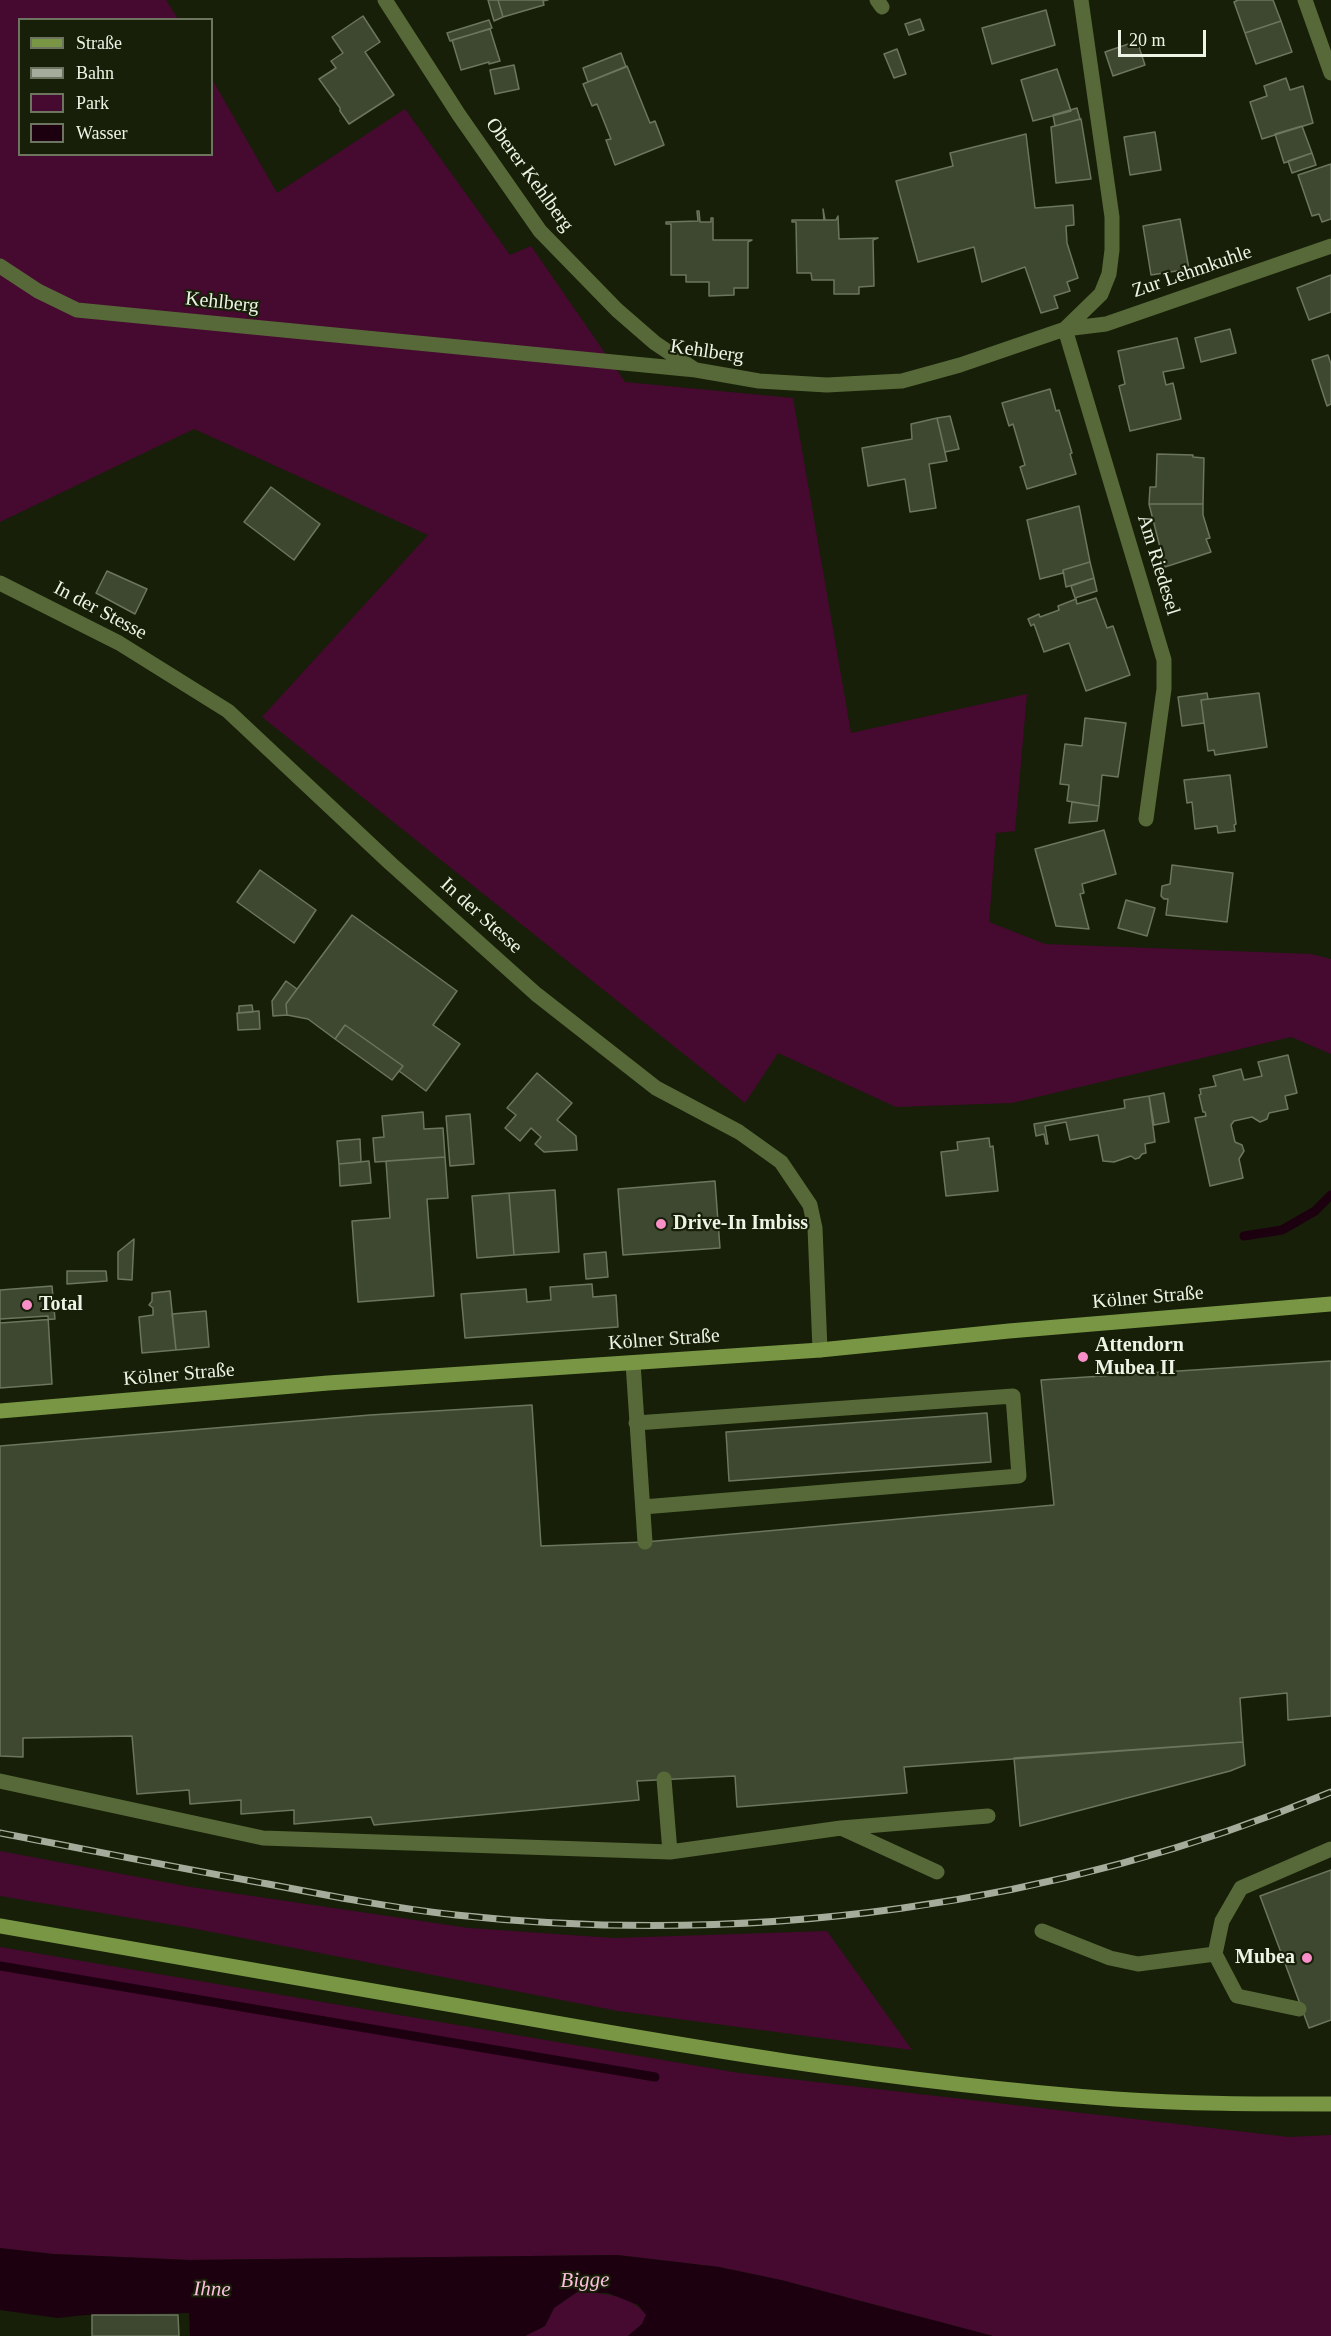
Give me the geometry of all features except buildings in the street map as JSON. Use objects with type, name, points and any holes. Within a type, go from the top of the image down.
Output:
[{"type":"street","name":"Oberer Kehlberg","points":[[386,0],[459,114],[540,231],[655,344],[696,370]]},
{"type":"street","name":"Kehlberg","points":[[0,267],[38,291],[77,310],[696,370],[759,381],[827,385],[902,381],[960,365],[1065,329],[1101,294],[1109,274],[1112,218],[1081,0]]},
{"type":"street","points":[[1305,0],[1331,73]]},
{"type":"street","name":"Zur Lehmkuhle","points":[[1065,329],[1106,324],[1331,246]]},
{"type":"street","name":"Am Riedesel","points":[[1065,329],[1164,660],[1164,689],[1146,819]]},
{"type":"street","name":"In der Stesse","points":[[0,583],[118,643],[228,711],[390,863],[536,994],[656,1088],[739,1132],[781,1162],[810,1205],[815,1228],[820,1350]]},
{"type":"street","name":"Kölner Straße","points":[[0,1411],[328,1383],[820,1350],[1009,1331],[1331,1304]]},
{"type":"street","points":[[633,1363],[645,1542]]},
{"type":"street","points":[[636,1423],[1013,1396],[1019,1476],[643,1507]]},
{"type":"street","points":[[664,1779],[670,1852]]},
{"type":"street","points":[[0,1781],[263,1838],[670,1852],[841,1828],[988,1816]]},
{"type":"street","points":[[841,1828],[937,1872]]},
{"type":"street","points":[[1299,2009],[1237,1996],[1215,1954],[1222,1921],[1241,1888],[1331,1849]]},
{"type":"street","points":[[0,1926],[702,2049],[841,2069],[998,2088],[1118,2099],[1227,2104],[1331,2104]]},
{"type":"street","points":[[1042,1931],[1110,1958],[1138,1964],[1215,1954]]},
{"type":"green space","points":[[0,0],[166,0],[177,18],[18,18],[18,156],[213,156],[213,81],[277,193],[405,109],[510,255],[531,246],[625,382],[793,398],[851,733],[1027,694],[1015,831],[996,833],[989,922],[1045,944],[1311,954],[1331,959],[1331,1054],[1291,1037],[1012,1103],[896,1107],[778,1053],[745,1103],[262,717],[428,535],[194,429],[0,522]]},
{"type":"green space","points":[[0,1851],[191,1887],[469,1928],[614,1938],[827,1931],[912,2050],[618,2011],[186,1927],[0,1896]]},
{"type":"green space","points":[[0,1947],[739,2073],[1289,2137],[1331,2135],[1331,2336],[993,2336],[781,2280],[719,2267],[617,2255],[190,2260],[53,2254],[0,2248]]},
{"type":"green space","points":[[577,2292],[605,2294],[623,2299],[632,2303],[646,2315],[642,2324],[628,2336],[525,2336],[545,2326],[554,2308]]},
{"type":"water","points":[[0,2248],[53,2254],[190,2260],[617,2255],[719,2267],[781,2280],[993,2336],[628,2336],[642,2324],[646,2315],[638,2305],[608,2293],[577,2292],[554,2308],[545,2326],[525,2336],[190,2336],[189,2313],[85,2315],[58,2318],[0,2310]]},
{"type":"waterway","points":[[1244,1236],[1282,1230],[1315,1211],[1331,1195]]},
{"type":"waterway","points":[[0,1966],[655,2077]]},
{"type":"railway","points":[[0,1833],[338,1897],[432,1912],[567,1924],[679,1925],[790,1920],[901,1908],[1011,1889],[1120,1864],[1227,1831],[1331,1792]]},
{"type":"place","name":"Drive-In Imbiss","points":[[661,1224]]},
{"type":"place","name":"Total","points":[[27,1305]]},
{"type":"place","name":"Attendorn Mubea II","points":[[1083,1357]]},
{"type":"place","name":"Mubea","points":[[1307,1958]]},
{"type":"water label","name":"Bigge","points":[[585,2281]]},
{"type":"water label","name":"Ihne","points":[[212,2290]]}]
